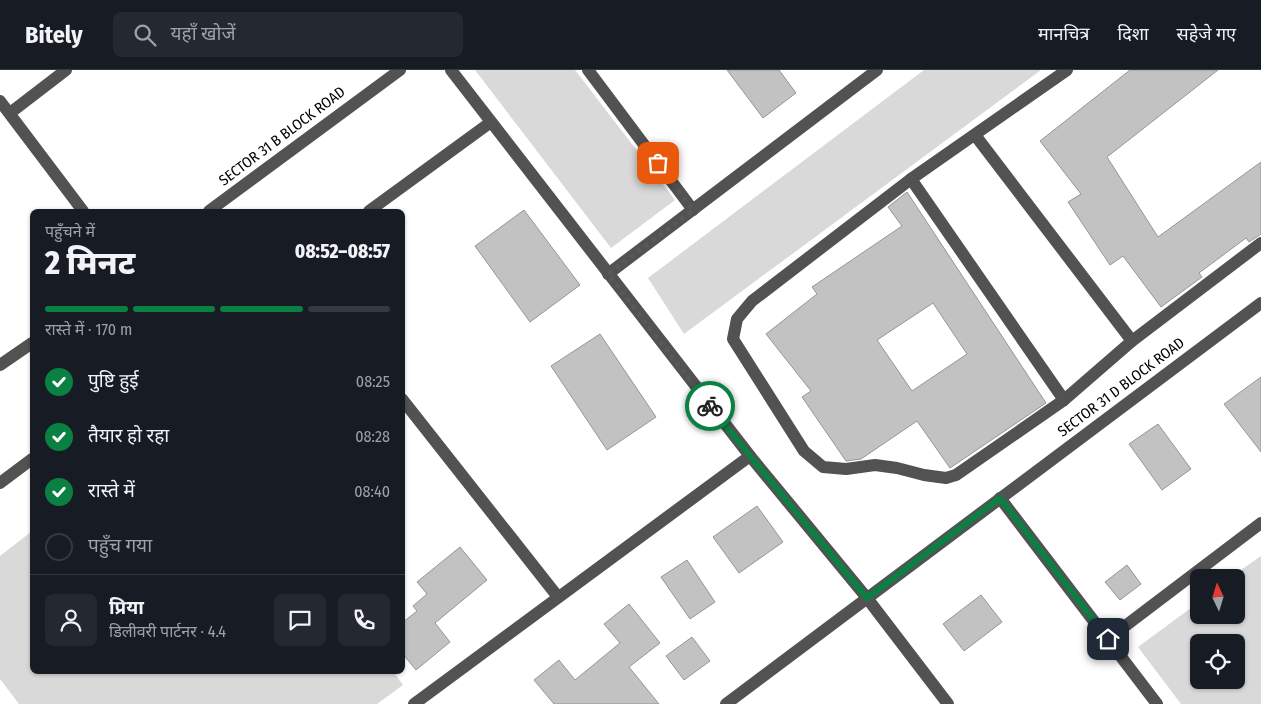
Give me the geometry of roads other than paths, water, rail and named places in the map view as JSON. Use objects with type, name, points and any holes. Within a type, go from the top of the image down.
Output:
[{"type":"street","points":[[10,114],[66,70]]},
{"type":"street","name":"SECTOR 31 B BLOCK ROAD","points":[[212,209],[400,70]]},
{"type":"street","points":[[451,70],[750,456],[867,598],[948,704]]},
{"type":"street","points":[[588,70],[693,210]]},
{"type":"street","points":[[608,274],[876,70]]},
{"type":"street","points":[[1067,70],[911,178],[752,301],[737,319],[733,340],[804,451],[823,467],[846,469],[875,465],[946,478],[956,475],[1064,400],[1132,340],[1261,243]]},
{"type":"street","points":[[0,101],[81,209]]},
{"type":"street","points":[[372,209],[491,122]]},
{"type":"street","points":[[975,135],[1132,340]]},
{"type":"street","points":[[911,178],[1064,400]]},
{"type":"street","name":"SECTOR 31 D BLOCK ROAD","points":[[726,704],[1261,303]]},
{"type":"street","points":[[0,366],[30,344]]},
{"type":"street","points":[[405,404],[558,597]]},
{"type":"street","points":[[414,704],[750,456]]},
{"type":"street","points":[[0,483],[30,460]]},
{"type":"street","points":[[1000,498],[1157,704]]},
{"type":"street","points":[[1108,639],[1261,523]]}]
